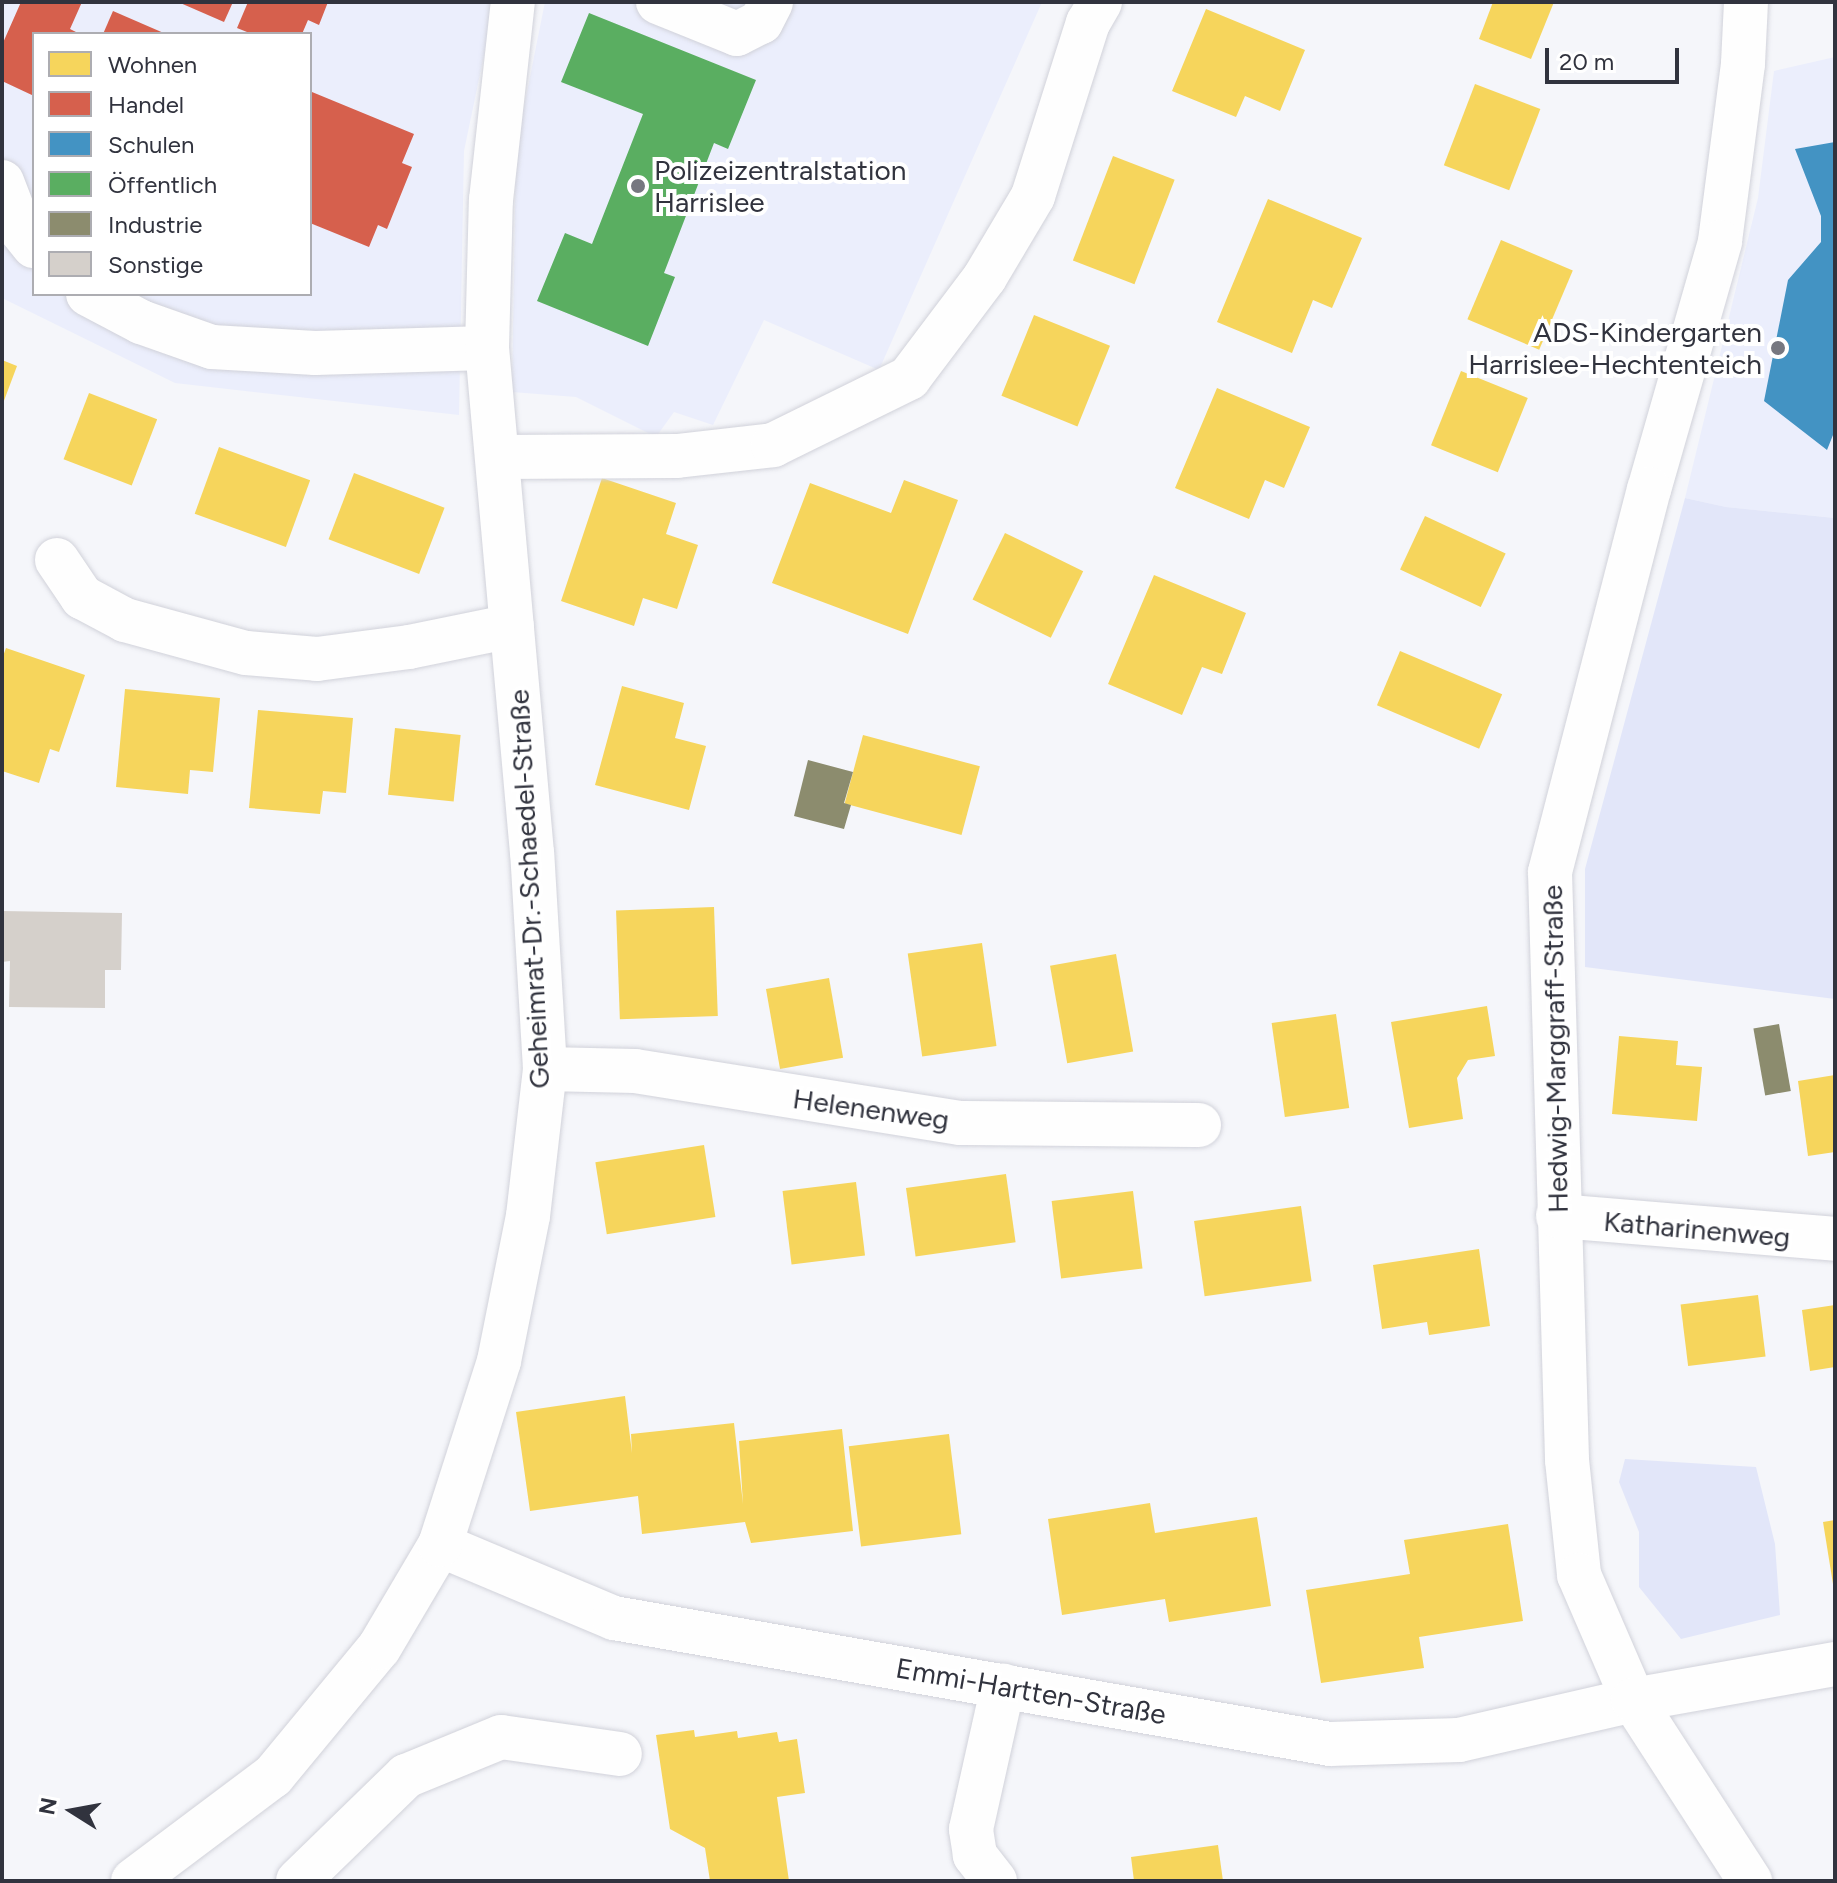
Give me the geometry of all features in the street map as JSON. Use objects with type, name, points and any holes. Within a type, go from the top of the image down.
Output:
[{"type":"street","name":"Geheimrat-Dr.-Schaedel-Straße","points":[[133,1881],[273,1776],[379,1648],[440,1545],[499,1361],[528,1216],[545,1069],[532,853],[487,348],[491,200],[513,2]]},
{"type":"street","points":[[658,2],[737,34],[761,22],[771,2]]},
{"type":"street","points":[[498,457],[677,456],[773,445],[909,378],[985,277],[1033,196],[1088,23],[1100,2]]},
{"type":"street","name":"Hedwig-Marggraff-Straße","points":[[1746,2],[1743,64],[1720,242],[1649,489],[1550,872],[1567,1460],[1579,1575],[1633,1700],[1750,1881]]},
{"type":"street","points":[[2,182],[20,229],[32,244]]},
{"type":"street","points":[[112,300],[141,322],[212,347],[315,353],[487,348]]},
{"type":"street","points":[[57,560],[82,597],[125,620],[246,653],[317,659],[409,647],[512,626]]},
{"type":"street","name":"Helenenweg","points":[[545,1069],[635,1071],[960,1123],[1199,1125]]},
{"type":"street","name":"Katharinenweg","points":[[1558,1216],[1835,1239]]},
{"type":"street","name":"Emmi-Hartten-Straße","points":[[440,1545],[614,1618],[1330,1744],[1459,1740],[1633,1700],[1835,1664]]},
{"type":"street","points":[[995,1881],[975,1855],[971,1829],[1003,1686]]},
{"type":"street","points":[[298,1881],[406,1776],[501,1737],[620,1754]]},
{"type":"shaded area","points":[[2,2],[495,2],[464,151],[459,415],[175,383],[2,298]]},
{"type":"shaded area","points":[[545,2],[1042,2],[879,370],[764,320],[713,425],[674,412],[656,437],[576,397],[512,392],[516,147]]},
{"type":"shaded area","name":"ADS-Kindergarten Harrislee-Hechtenteich","points":[[1835,57],[1835,518],[1726,507],[1685,498],[1758,198],[1774,71]]},
{"type":"shaded area","points":[[1685,498],[1726,507],[1835,518],[1835,999],[1585,967],[1585,869]]},
{"type":"shaded area","points":[[1625,1459],[1756,1467],[1775,1544],[1780,1615],[1681,1639],[1639,1587],[1639,1532],[1619,1482]]},
{"type":"building: Wohnen","points":[[1493,2],[1554,2],[1531,59],[1479,39]]},
{"type":"building: Wohnen","points":[[1206,9],[1305,50],[1280,111],[1245,96],[1236,117],[1172,91]]},
{"type":"building: Wohnen","points":[[1475,84],[1540,109],[1509,190],[1444,165]]},
{"type":"building: Wohnen","points":[[1113,156],[1175,180],[1134,284],[1073,261]]},
{"type":"building: Wohnen","points":[[1268,199],[1362,238],[1332,308],[1313,300],[1292,353],[1217,322]]},
{"type":"building: Wohnen","points":[[1501,240],[1573,270],[1539,350],[1467,319]]},
{"type":"building: Wohnen","points":[[1034,315],[1110,346],[1077,426],[1001,396]]},
{"type":"building: Wohnen","points":[[2,360],[17,366],[2,406]]},
{"type":"building: Wohnen","points":[[1461,371],[1528,398],[1498,472],[1431,445]]},
{"type":"building: Wohnen","points":[[1217,388],[1310,427],[1284,488],[1265,480],[1249,519],[1175,488]]},
{"type":"building: Wohnen","points":[[89,393],[157,419],[132,485],[64,459]]},
{"type":"building: Wohnen","points":[[219,447],[310,480],[286,547],[195,514]]},
{"type":"building: Wohnen","points":[[354,473],[445,508],[419,574],[329,539]]},
{"type":"building: Wohnen","points":[[602,478],[676,503],[666,534],[698,545],[677,609],[643,598],[634,626],[561,601]]},
{"type":"building: Wohnen","points":[[904,480],[958,500],[908,634],[772,583],[810,483],[891,513]]},
{"type":"building: Wohnen","points":[[1425,516],[1506,554],[1481,607],[1400,569]]},
{"type":"building: Wohnen","points":[[1005,533],[1083,571],[1051,638],[973,600]]},
{"type":"building: Wohnen","points":[[1154,575],[1246,613],[1222,674],[1202,667],[1182,715],[1108,684]]},
{"type":"building: Wohnen","points":[[6,648],[85,675],[59,752],[50,749],[39,783],[2,771],[2,659]]},
{"type":"building: Wohnen","points":[[1400,651],[1502,694],[1479,749],[1377,705]]},
{"type":"building: Wohnen","points":[[622,686],[684,703],[675,738],[706,746],[689,810],[595,785]]},
{"type":"building: Wohnen","points":[[125,689],[220,698],[213,772],[190,770],[188,794],[116,787]]},
{"type":"building: Wohnen","points":[[258,710],[353,718],[346,793],[323,791],[320,814],[249,808]]},
{"type":"building: Wohnen","points":[[395,728],[461,735],[454,802],[388,795]]},
{"type":"building: Wohnen","points":[[863,735],[980,766],[962,835],[845,804]]},
{"type":"building: Wohnen","points":[[714,907],[718,1016],[620,1019],[616,910]]},
{"type":"building: Wohnen","points":[[982,943],[996,1046],[922,1056],[908,953]]},
{"type":"building: Wohnen","points":[[1116,954],[1133,1051],[1067,1063],[1050,966]]},
{"type":"building: Wohnen","points":[[829,978],[843,1058],[780,1069],[766,989]]},
{"type":"building: Wohnen","points":[[1487,1006],[1495,1056],[1468,1060],[1457,1078],[1463,1119],[1409,1128],[1391,1022]]},
{"type":"building: Wohnen","points":[[1336,1014],[1349,1108],[1285,1117],[1272,1023]]},
{"type":"building: Wohnen","points":[[1619,1036],[1678,1041],[1676,1065],[1702,1067],[1697,1121],[1612,1114]]},
{"type":"building: Wohnen","points":[[1835,1075],[1835,1152],[1808,1156],[1798,1081]]},
{"type":"building: Wohnen","points":[[704,1145],[715,1217],[607,1234],[595,1162]]},
{"type":"building: Wohnen","points":[[1006,1174],[1016,1242],[916,1256],[906,1188]]},
{"type":"building: Wohnen","points":[[856,1182],[865,1255],[792,1264],[783,1191]]},
{"type":"building: Wohnen","points":[[1133,1191],[1143,1268],[1061,1278],[1052,1201]]},
{"type":"building: Wohnen","points":[[1301,1206],[1312,1281],[1205,1296],[1194,1221]]},
{"type":"building: Wohnen","points":[[1479,1249],[1490,1326],[1429,1335],[1427,1322],[1382,1329],[1373,1265]]},
{"type":"building: Wohnen","points":[[1758,1295],[1766,1357],[1688,1366],[1681,1305]]},
{"type":"building: Wohnen","points":[[1835,1305],[1835,1367],[1810,1371],[1802,1310]]},
{"type":"building: Wohnen","points":[[625,1396],[632,1453],[631,1434],[734,1423],[743,1504],[739,1441],[842,1429],[853,1531],[751,1543],[745,1522],[642,1534],[638,1496],[530,1511],[516,1412]]},
{"type":"building: Wohnen","points":[[949,1434],[961,1534],[861,1547],[849,1446]]},
{"type":"building: Wohnen","points":[[1150,1503],[1155,1533],[1257,1517],[1271,1606],[1169,1622],[1165,1599],[1062,1615],[1048,1519]]},
{"type":"building: Wohnen","points":[[1835,1520],[1835,1583],[1833,1584],[1823,1522]]},
{"type":"building: Wohnen","points":[[1508,1524],[1523,1621],[1419,1637],[1424,1668],[1321,1683],[1306,1590],[1410,1574],[1404,1540]]},
{"type":"building: Wohnen","points":[[694,1730],[695,1737],[737,1731],[738,1738],[777,1732],[779,1742],[797,1739],[805,1793],[777,1797],[789,1881],[710,1881],[705,1848],[670,1829],[656,1735]]},
{"type":"building: Wohnen","points":[[1218,1845],[1223,1881],[1134,1881],[1131,1857]]},
{"type":"building: Handel","points":[[21,2],[82,2],[70,29],[76,32],[32,32],[32,95],[2,81],[2,45]]},
{"type":"building: Handel","points":[[178,2],[233,2],[224,22]]},
{"type":"building: Handel","points":[[248,2],[328,2],[319,25],[308,20],[303,32],[247,32],[237,28]]},
{"type":"building: Handel","points":[[113,11],[161,32],[104,32]]},
{"type":"building: Handel","points":[[312,92],[414,134],[402,163],[412,167],[387,229],[378,225],[369,247],[312,224]]},
{"type":"building: Schulen","points":[[1835,142],[1835,430],[1827,450],[1764,401],[1788,280],[1821,242],[1821,216],[1795,149]]},
{"type":"building: Öffentlich","points":[[589,13],[756,80],[728,149],[714,143],[664,273],[675,277],[648,346],[537,301],[565,233],[592,244],[643,114],[561,82]]},
{"type":"building: Industrie","points":[[808,760],[853,772],[844,803],[851,805],[844,829],[794,816]]},
{"type":"building: Industrie","points":[[1779,1024],[1791,1091],[1765,1095],[1753,1029]]},
{"type":"building: Sonstige","points":[[2,911],[122,913],[121,970],[105,970],[105,1008],[9,1007],[10,961],[2,962]]},
{"type":"place","name":"Polizeizentralstation Harrislee","points":[[638,186]]},
{"type":"place","name":"ADS-Kindergarten Harrislee-Hechtenteich","points":[[1778,348]]}]
